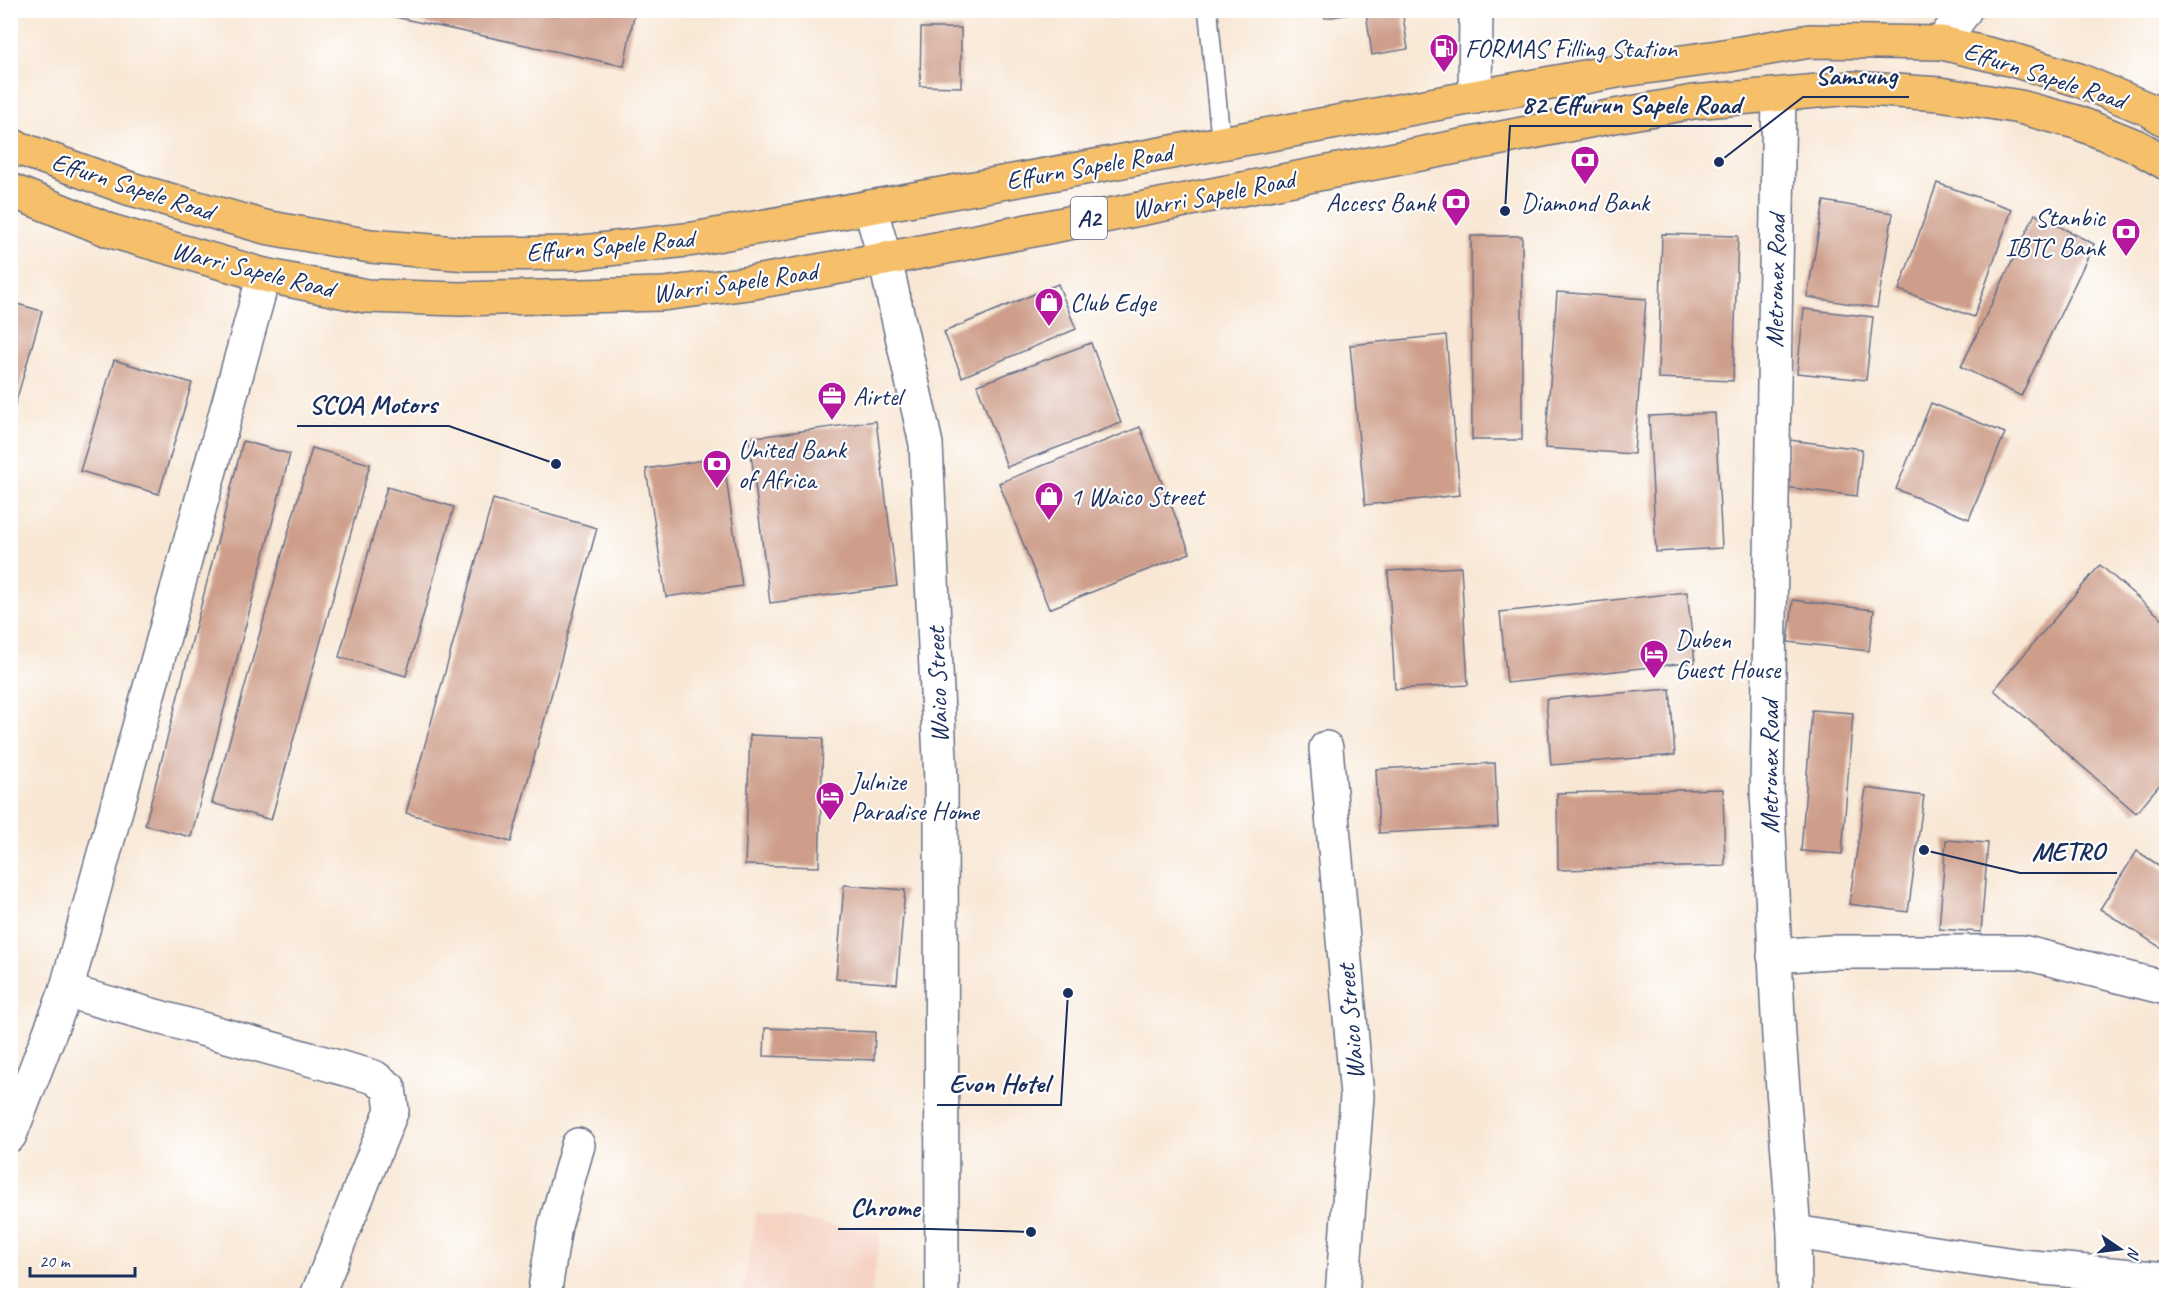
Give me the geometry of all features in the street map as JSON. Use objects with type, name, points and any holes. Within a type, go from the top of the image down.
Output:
[{"type":"highway","name":"Effurn Sapele Road","points":[[10,145],[131,189],[265,227],[370,246],[468,254],[585,252],[694,239],[1617,71],[1810,41],[1942,44],[2013,60],[2079,80],[2150,110],[2166,120]]},
{"type":"highway","name":"Warri Sapele Road","points":[[10,190],[111,231],[264,275],[366,296],[459,298],[663,294],[749,283],[1693,102],[1852,88],[1940,94],[2020,107],[2076,122],[2138,147],[2166,164]]},
{"type":"highway","points":[[111,231],[131,189]]},
{"type":"street","points":[[1475,97],[1476,10]]},
{"type":"street","points":[[1942,44],[1965,10]]},
{"type":"street","name":"Metronex Road","points":[[1779,94],[1767,791],[1774,956],[1794,1232],[1795,1296]]},
{"type":"street","name":"Waico Street","points":[[870,207],[885,258],[926,444],[941,782],[942,1296]]},
{"type":"street","points":[[10,1135],[66,992],[264,275]]},
{"type":"street","name":"Waico Street","points":[[1326,748],[1357,1096],[1342,1296]]},
{"type":"street","points":[[1774,956],[1830,952],[2022,952],[2166,988]]},
{"type":"street","points":[[66,992],[374,1077],[389,1088],[392,1110],[317,1296]]},
{"type":"street","points":[[544,1296],[555,1226],[578,1145]]},
{"type":"street","points":[[1794,1232],[2021,1266],[2166,1279]]},
{"type":"lane","points":[[1208,10],[1221,143]]},
{"type":"shaded area","points":[[756,1213],[881,1233],[871,1295],[743,1295]]},
{"type":"building","points":[[362,10],[635,10],[624,66]]},
{"type":"building","points":[[1323,10],[1402,10],[1408,49],[1372,55],[1366,12],[1325,18]]},
{"type":"building","points":[[921,28],[961,28],[961,87],[920,86]]},
{"type":"building","points":[[1937,183],[2012,209],[1974,317],[1899,290]]},
{"type":"building","points":[[1824,201],[1893,213],[1877,308],[1807,297]]},
{"type":"building","points":[[2035,214],[2094,244],[2021,396],[1961,367]]},
{"type":"building","points":[[1662,234],[1738,236],[1733,381],[1658,378]]},
{"type":"building","points":[[1471,236],[1522,236],[1522,440],[1472,440]]},
{"type":"building","points":[[1058,284],[1076,329],[962,377],[944,332]]},
{"type":"building","points":[[1557,292],[1646,299],[1634,454],[1545,448]]},
{"type":"building","points":[[10,302],[42,311],[11,419],[10,419]]},
{"type":"building","points":[[1804,309],[1873,317],[1866,380],[1797,373]]},
{"type":"building","points":[[1446,335],[1460,495],[1365,505],[1350,345]]},
{"type":"building","points":[[1091,343],[1121,423],[1007,467],[977,385]]},
{"type":"building","points":[[114,360],[192,383],[159,494],[80,471]]},
{"type":"building","points":[[1931,403],[2005,433],[1969,519],[1896,489]]},
{"type":"building","points":[[1715,413],[1722,548],[1656,552],[1649,416]]},
{"type":"building","points":[[876,421],[897,586],[770,603],[749,438]]},
{"type":"building","points":[[1140,427],[1190,553],[1049,609],[999,483]]},
{"type":"building","points":[[1789,440],[1862,449],[1857,496],[1784,487]]},
{"type":"building","points":[[243,441],[290,454],[191,837],[145,825]]},
{"type":"building","points":[[312,448],[370,464],[271,820],[212,803]]},
{"type":"building","points":[[723,457],[742,586],[666,597],[646,469]]},
{"type":"building","points":[[387,487],[454,507],[406,676],[339,657]]},
{"type":"building","points":[[493,499],[597,528],[511,842],[406,813]]},
{"type":"building","points":[[2100,565],[2166,622],[2166,777],[2136,813],[1994,690]]},
{"type":"building","points":[[1461,567],[1468,685],[1395,689],[1388,571]]},
{"type":"building","points":[[1687,592],[1695,662],[1507,683],[1500,612]]},
{"type":"building","points":[[1793,600],[1874,610],[1869,651],[1788,642]]},
{"type":"building","points":[[1670,689],[1675,755],[1551,765],[1546,699]]},
{"type":"building","points":[[1812,710],[1853,713],[1842,854],[1801,851]]},
{"type":"building","points":[[750,735],[823,738],[819,867],[745,865]]},
{"type":"building","points":[[1495,763],[1498,827],[1379,833],[1376,769]]},
{"type":"building","points":[[1866,788],[1924,796],[1908,912],[1849,904]]},
{"type":"building","points":[[1723,789],[1725,866],[1558,870],[1557,793]]},
{"type":"building","points":[[1946,840],[1988,843],[1981,932],[1939,929]]},
{"type":"building","points":[[2137,851],[2166,870],[2166,951],[2100,909]]},
{"type":"building","points":[[844,885],[905,890],[897,984],[836,979]]},
{"type":"building","points":[[765,1028],[875,1032],[874,1060],[764,1056]]},
{"type":"place","name":"FORMAS Filling Station","points":[[1444,74]]},
{"type":"place","name":"Samsung","points":[[1719,162]]},
{"type":"place","name":"Diamond Bank","points":[[1585,186]]},
{"type":"place","name":"82 Effurun Sapele Road","points":[[1505,211]]},
{"type":"place","name":"Access Bank","points":[[1456,228]]},
{"type":"place","name":"Stanbic IBTC Bank","points":[[2126,258]]},
{"type":"place","name":"Club Edge","points":[[1049,328]]},
{"type":"place","name":"Airtel","points":[[832,422]]},
{"type":"place","name":"SCOA Motors","points":[[556,464]]},
{"type":"place","name":"United Bank of Africa","points":[[717,490]]},
{"type":"place","name":"1 Waico Street","points":[[1049,522]]},
{"type":"place","name":"Duben Guest House","points":[[1654,680]]},
{"type":"place","name":"Julnize Paradise Home","points":[[830,822]]},
{"type":"place","name":"METRO","points":[[1924,850]]},
{"type":"place","name":"Evon Hotel","points":[[1068,993]]},
{"type":"place","name":"Chrome","points":[[1031,1232]]}]
